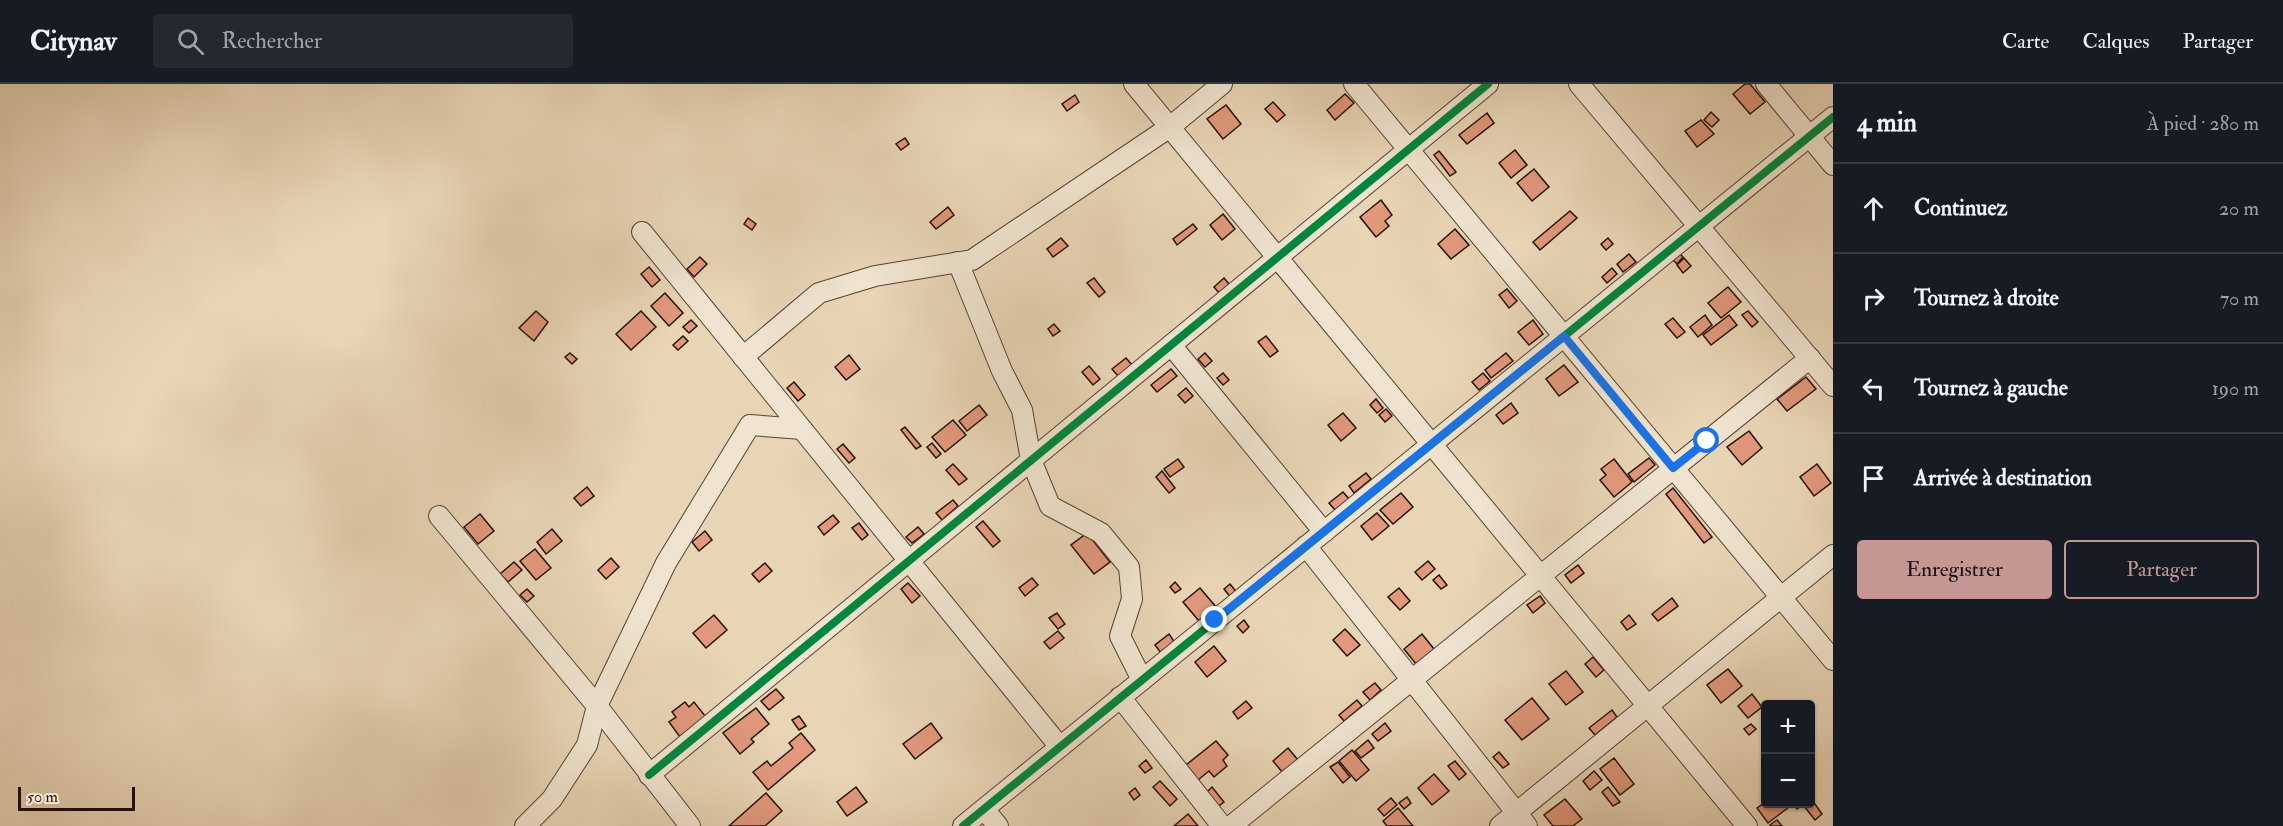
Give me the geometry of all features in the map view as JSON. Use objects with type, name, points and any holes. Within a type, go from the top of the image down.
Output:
[{"type":"street","points":[[1134,84],[1746,826]]},
{"type":"street","points":[[743,357],[819,293],[875,276],[972,260],[1170,127],[1222,84]]},
{"type":"street","points":[[1354,84],[1833,660]]},
{"type":"street","points":[[649,775],[1488,84]]},
{"type":"street","points":[[1579,84],[1833,386]]},
{"type":"street","points":[[1766,84],[1833,165]]},
{"type":"street","points":[[963,826],[1833,117]]},
{"type":"street","points":[[642,232],[1060,747]]},
{"type":"street","points":[[958,262],[1002,371],[1022,410],[1031,460],[1050,506],[1101,533],[1129,567],[1132,599],[1120,636],[1142,680]]},
{"type":"street","points":[[1171,345],[1324,532]]},
{"type":"street","points":[[1231,826],[1810,358]]},
{"type":"street","points":[[525,826],[552,800],[587,745],[597,706],[666,563],[750,425],[802,429]]},
{"type":"street","points":[[439,516],[597,706],[690,826]]},
{"type":"street","points":[[1306,546],[1522,819]]},
{"type":"street","points":[[1500,826],[1522,819],[1647,706],[1833,555]]},
{"type":"street","points":[[1120,698],[1222,826]]},
{"type":"street","points":[[984,809],[998,826]]},
{"type":"building","points":[[1745,84],[1750,84],[1765,102],[1750,114],[1733,94]]},
{"type":"building","points":[[1345,94],[1354,103],[1335,120],[1327,110]]},
{"type":"building","points":[[1075,95],[1079,102],[1067,111],[1062,104]]},
{"type":"building","points":[[1273,102],[1285,115],[1277,122],[1265,109]]},
{"type":"building","points":[[1226,105],[1241,124],[1223,139],[1207,119]]},
{"type":"building","points":[[1711,112],[1719,120],[1712,127],[1704,120]]},
{"type":"building","points":[[1487,113],[1494,123],[1467,144],[1459,135]]},
{"type":"building","points":[[1701,120],[1714,134],[1697,147],[1685,131]]},
{"type":"building","points":[[905,138],[909,144],[901,150],[896,144]]},
{"type":"building","points":[[1515,150],[1527,165],[1511,178],[1499,163]]},
{"type":"building","points":[[1439,151],[1456,172],[1450,176],[1434,155]]},
{"type":"building","points":[[1534,169],[1549,187],[1532,201],[1517,183]]},
{"type":"building","points":[[1381,200],[1392,215],[1385,221],[1389,226],[1376,237],[1360,217]]},
{"type":"building","points":[[948,207],[954,215],[936,229],[930,222]]},
{"type":"building","points":[[1570,211],[1577,218],[1540,250],[1533,242]]},
{"type":"building","points":[[1223,214],[1235,229],[1222,240],[1210,225]]},
{"type":"building","points":[[748,218],[756,224],[752,230],[744,224]]},
{"type":"building","points":[[1193,224],[1197,229],[1177,245],[1173,239]]},
{"type":"building","points":[[1455,229],[1469,245],[1451,259],[1438,244]]},
{"type":"building","points":[[1061,238],[1068,246],[1053,257],[1047,249]]},
{"type":"building","points":[[1608,238],[1613,244],[1606,250],[1601,244]]},
{"type":"building","points":[[1679,253],[1683,257],[1677,264],[1672,259]]},
{"type":"building","points":[[1629,254],[1636,262],[1623,272],[1617,264]]},
{"type":"building","points":[[700,257],[707,264],[694,277],[687,269]]},
{"type":"building","points":[[1684,258],[1691,266],[1683,273],[1677,265]]},
{"type":"building","points":[[649,267],[660,280],[652,287],[641,274]]},
{"type":"building","points":[[1612,268],[1617,274],[1607,283],[1602,277]]},
{"type":"building","points":[[1094,278],[1105,292],[1099,297],[1087,283]]},
{"type":"building","points":[[1224,278],[1229,284],[1219,293],[1214,287]]},
{"type":"building","points":[[1728,287],[1741,302],[1721,318],[1708,303]]},
{"type":"building","points":[[1507,289],[1517,301],[1509,308],[1499,295]]},
{"type":"building","points":[[665,293],[683,313],[669,326],[651,306]]},
{"type":"building","points":[[536,311],[548,322],[534,341],[519,328]]},
{"type":"building","points":[[641,311],[656,327],[631,350],[616,334]]},
{"type":"building","points":[[1748,311],[1758,322],[1752,327],[1742,315]]},
{"type":"building","points":[[1705,315],[1712,325],[1698,337],[1690,327]]},
{"type":"building","points":[[1729,315],[1737,325],[1711,345],[1703,335]]},
{"type":"building","points":[[1673,318],[1685,332],[1677,338],[1665,324]]},
{"type":"building","points":[[691,320],[697,326],[689,333],[683,327]]},
{"type":"building","points":[[1533,320],[1543,334],[1529,345],[1518,332]]},
{"type":"building","points":[[1054,324],[1060,331],[1053,336],[1048,329]]},
{"type":"building","points":[[683,336],[688,341],[678,350],[673,345]]},
{"type":"building","points":[[1266,336],[1278,351],[1270,357],[1258,342]]},
{"type":"building","points":[[570,353],[577,359],[572,364],[565,357]]},
{"type":"building","points":[[1205,353],[1212,361],[1205,367],[1198,359]]},
{"type":"building","points":[[1506,353],[1513,361],[1491,378],[1485,370]]},
{"type":"building","points":[[849,355],[860,369],[846,380],[835,367]]},
{"type":"building","points":[[1126,358],[1132,365],[1118,376],[1112,369]]},
{"type":"building","points":[[1564,365],[1578,382],[1559,396],[1546,379]]},
{"type":"building","points":[[1089,366],[1100,379],[1093,385],[1082,372]]},
{"type":"building","points":[[1171,369],[1177,376],[1157,392],[1151,385]]},
{"type":"building","points":[[1223,373],[1229,380],[1223,385],[1217,378]]},
{"type":"building","points":[[1483,373],[1490,381],[1479,390],[1472,382]]},
{"type":"building","points":[[1806,377],[1816,389],[1787,411],[1777,399]]},
{"type":"building","points":[[794,382],[805,395],[798,401],[787,388]]},
{"type":"building","points":[[1186,388],[1193,396],[1185,403],[1178,395]]},
{"type":"building","points":[[1376,399],[1383,408],[1377,413],[1370,405]]},
{"type":"building","points":[[1511,403],[1518,413],[1503,424],[1496,415]]},
{"type":"building","points":[[979,405],[987,415],[967,431],[959,421]]},
{"type":"building","points":[[1386,409],[1392,416],[1385,422],[1379,415]]},
{"type":"building","points":[[1343,413],[1356,428],[1341,441],[1328,425]]},
{"type":"building","points":[[953,420],[966,435],[945,452],[932,437]]},
{"type":"building","points":[[905,427],[921,446],[916,449],[901,430]]},
{"type":"building","points":[[1749,431],[1762,448],[1742,465],[1727,447]]},
{"type":"building","points":[[932,443],[941,454],[936,458],[927,447]]},
{"type":"building","points":[[843,444],[855,458],[849,463],[837,449]]},
{"type":"building","points":[[1649,458],[1655,465],[1634,482],[1628,474]]},
{"type":"building","points":[[1178,459],[1184,467],[1170,477],[1164,469]]},
{"type":"building","points":[[1614,459],[1632,482],[1614,497],[1600,480],[1606,475],[1601,469]]},
{"type":"building","points":[[953,464],[967,479],[959,485],[946,470]]},
{"type":"building","points":[[1817,464],[1831,483],[1814,496],[1800,477]]},
{"type":"building","points":[[1162,471],[1175,488],[1169,493],[1156,477]]},
{"type":"building","points":[[1366,473],[1371,479],[1354,493],[1349,486]]},
{"type":"building","points":[[587,487],[594,496],[581,506],[574,498]]},
{"type":"building","points":[[1673,488],[1712,537],[1704,543],[1666,494]]},
{"type":"building","points":[[1343,492],[1350,500],[1336,511],[1329,503]]},
{"type":"building","points":[[1401,493],[1413,507],[1393,524],[1380,510]]},
{"type":"building","points":[[953,500],[958,506],[942,520],[936,513]]},
{"type":"building","points":[[1377,513],[1389,526],[1372,540],[1361,526]]},
{"type":"building","points":[[480,514],[494,531],[478,544],[464,527]]},
{"type":"building","points":[[833,515],[839,522],[824,535],[818,527]]},
{"type":"building","points":[[983,521],[1000,541],[993,547],[976,527]]},
{"type":"building","points":[[859,523],[868,535],[862,540],[852,528]]},
{"type":"building","points":[[918,527],[924,534],[912,543],[906,537]]},
{"type":"building","points":[[552,529],[562,541],[546,554],[537,542]]},
{"type":"building","points":[[705,531],[712,540],[699,551],[692,542]]},
{"type":"building","points":[[1087,533],[1110,562],[1094,574],[1071,545]]},
{"type":"building","points":[[535,549],[551,568],[536,580],[520,561]]},
{"type":"building","points":[[611,558],[619,567],[606,579],[598,570]]},
{"type":"building","points":[[1428,561],[1435,569],[1422,580],[1415,572]]},
{"type":"building","points":[[514,562],[522,570],[508,582],[500,574]]},
{"type":"building","points":[[765,563],[772,571],[759,582],[752,574]]},
{"type":"building","points":[[1578,565],[1584,573],[1571,583],[1565,575]]},
{"type":"building","points":[[1439,575],[1447,585],[1441,589],[1433,580]]},
{"type":"building","points":[[1032,578],[1038,585],[1025,596],[1019,588]]},
{"type":"building","points":[[1175,582],[1181,589],[1175,593],[1170,587]]},
{"type":"building","points":[[908,583],[920,596],[912,603],[901,589]]},
{"type":"building","points":[[1230,584],[1238,594],[1232,599],[1224,589]]},
{"type":"building","points":[[1200,588],[1216,607],[1199,621],[1183,602]]},
{"type":"building","points":[[1399,588],[1410,601],[1400,610],[1388,597]]},
{"type":"building","points":[[527,589],[534,596],[527,602],[520,595]]},
{"type":"building","points":[[1540,596],[1545,603],[1533,613],[1527,605]]},
{"type":"building","points":[[1672,598],[1678,606],[1658,621],[1652,614]]},
{"type":"building","points":[[1057,613],[1065,624],[1058,629],[1049,618]]},
{"type":"building","points":[[714,615],[727,630],[706,648],[693,633]]},
{"type":"building","points":[[1629,615],[1636,624],[1627,630],[1621,622]]},
{"type":"building","points":[[1244,620],[1249,627],[1243,633],[1237,626]]},
{"type":"building","points":[[1345,629],[1360,645],[1347,656],[1333,640]]},
{"type":"building","points":[[1058,631],[1064,638],[1050,649],[1044,642]]},
{"type":"building","points":[[1169,634],[1175,643],[1161,653],[1155,645]]},
{"type":"building","points":[[1422,634],[1434,649],[1416,664],[1404,649]]},
{"type":"building","points":[[1214,646],[1226,661],[1207,677],[1195,662]]},
{"type":"building","points":[[1593,657],[1604,670],[1596,677],[1585,664]]},
{"type":"building","points":[[1728,669],[1742,686],[1721,703],[1707,685]]},
{"type":"building","points":[[1566,671],[1583,692],[1566,705],[1549,684]]},
{"type":"building","points":[[1375,683],[1381,690],[1370,700],[1363,692]]},
{"type":"building","points":[[776,689],[784,698],[769,710],[761,701]]},
{"type":"building","points":[[1752,694],[1761,708],[1748,718],[1738,706]]},
{"type":"building","points":[[1532,698],[1549,719],[1522,740],[1505,720]]},
{"type":"building","points":[[1357,700],[1362,706],[1344,721],[1339,715]]},
{"type":"building","points":[[1246,701],[1252,708],[1238,719],[1233,712]]},
{"type":"building","points":[[685,702],[689,707],[694,702],[706,717],[680,737],[669,722],[676,717],[672,712]]},
{"type":"building","points":[[756,708],[769,724],[751,739],[754,742],[740,754],[723,733]]},
{"type":"building","points":[[1612,710],[1617,717],[1595,735],[1589,728]]},
{"type":"building","points":[[799,716],[806,726],[799,730],[792,720]]},
{"type":"building","points":[[931,723],[942,738],[915,759],[903,744]]},
{"type":"building","points":[[1385,723],[1391,731],[1378,741],[1372,734]]},
{"type":"building","points":[[1751,724],[1756,729],[1749,735],[1744,729]]},
{"type":"building","points":[[801,733],[815,750],[768,790],[753,772],[767,761],[771,766],[793,748],[789,743]]},
{"type":"building","points":[[1368,740],[1374,748],[1361,758],[1355,751]]},
{"type":"building","points":[[1216,741],[1228,755],[1223,760],[1227,766],[1214,777],[1209,771],[1198,780],[1186,765]]},
{"type":"building","points":[[1288,748],[1298,760],[1283,773],[1273,761]]},
{"type":"building","points":[[1352,750],[1369,770],[1356,781],[1339,761]]},
{"type":"building","points":[[1499,752],[1509,764],[1503,768],[1493,757]]},
{"type":"building","points":[[1614,758],[1634,784],[1620,795],[1600,769]]},
{"type":"building","points":[[1146,760],[1152,768],[1145,773],[1139,766]]},
{"type":"building","points":[[1455,761],[1466,774],[1459,780],[1448,766]]},
{"type":"building","points":[[1338,762],[1350,777],[1343,783],[1330,767]]},
{"type":"building","points":[[1594,771],[1602,780],[1590,790],[1583,781]]},
{"type":"building","points":[[1434,774],[1449,791],[1432,805],[1418,788]]},
{"type":"building","points":[[1160,781],[1177,799],[1170,806],[1153,787]]},
{"type":"building","points":[[856,787],[867,802],[847,816],[837,802]]},
{"type":"building","points":[[1212,787],[1224,802],[1216,808],[1204,795]]},
{"type":"building","points":[[1608,787],[1620,802],[1613,806],[1602,792]]},
{"type":"building","points":[[1135,788],[1140,795],[1134,800],[1129,793]]},
{"type":"building","points":[[766,793],[782,811],[765,826],[729,826]]},
{"type":"building","points":[[1407,797],[1411,803],[1404,809],[1399,803]]},
{"type":"building","points":[[1391,798],[1397,805],[1384,816],[1378,809]]},
{"type":"building","points":[[1565,799],[1582,819],[1573,826],[1553,826],[1544,815]]},
{"type":"building","points":[[1815,804],[1822,814],[1815,820],[1806,808],[1815,808]]},
{"type":"building","points":[[1761,805],[1761,808],[1788,808],[1768,823],[1757,808]]},
{"type":"building","points":[[1398,808],[1413,826],[1387,826],[1383,821]]},
{"type":"building","points":[[1188,814],[1198,826],[1174,826]]},
{"type":"building","points":[[1777,820],[1782,826],[1770,825]]},
{"type":"cycle path","points":[[649,775],[1488,84]]},
{"type":"cycle path","points":[[963,826],[1833,117]]},
{"type":"route","points":[[1215,620],[1564,336],[1673,468],[1707,441]]}]
